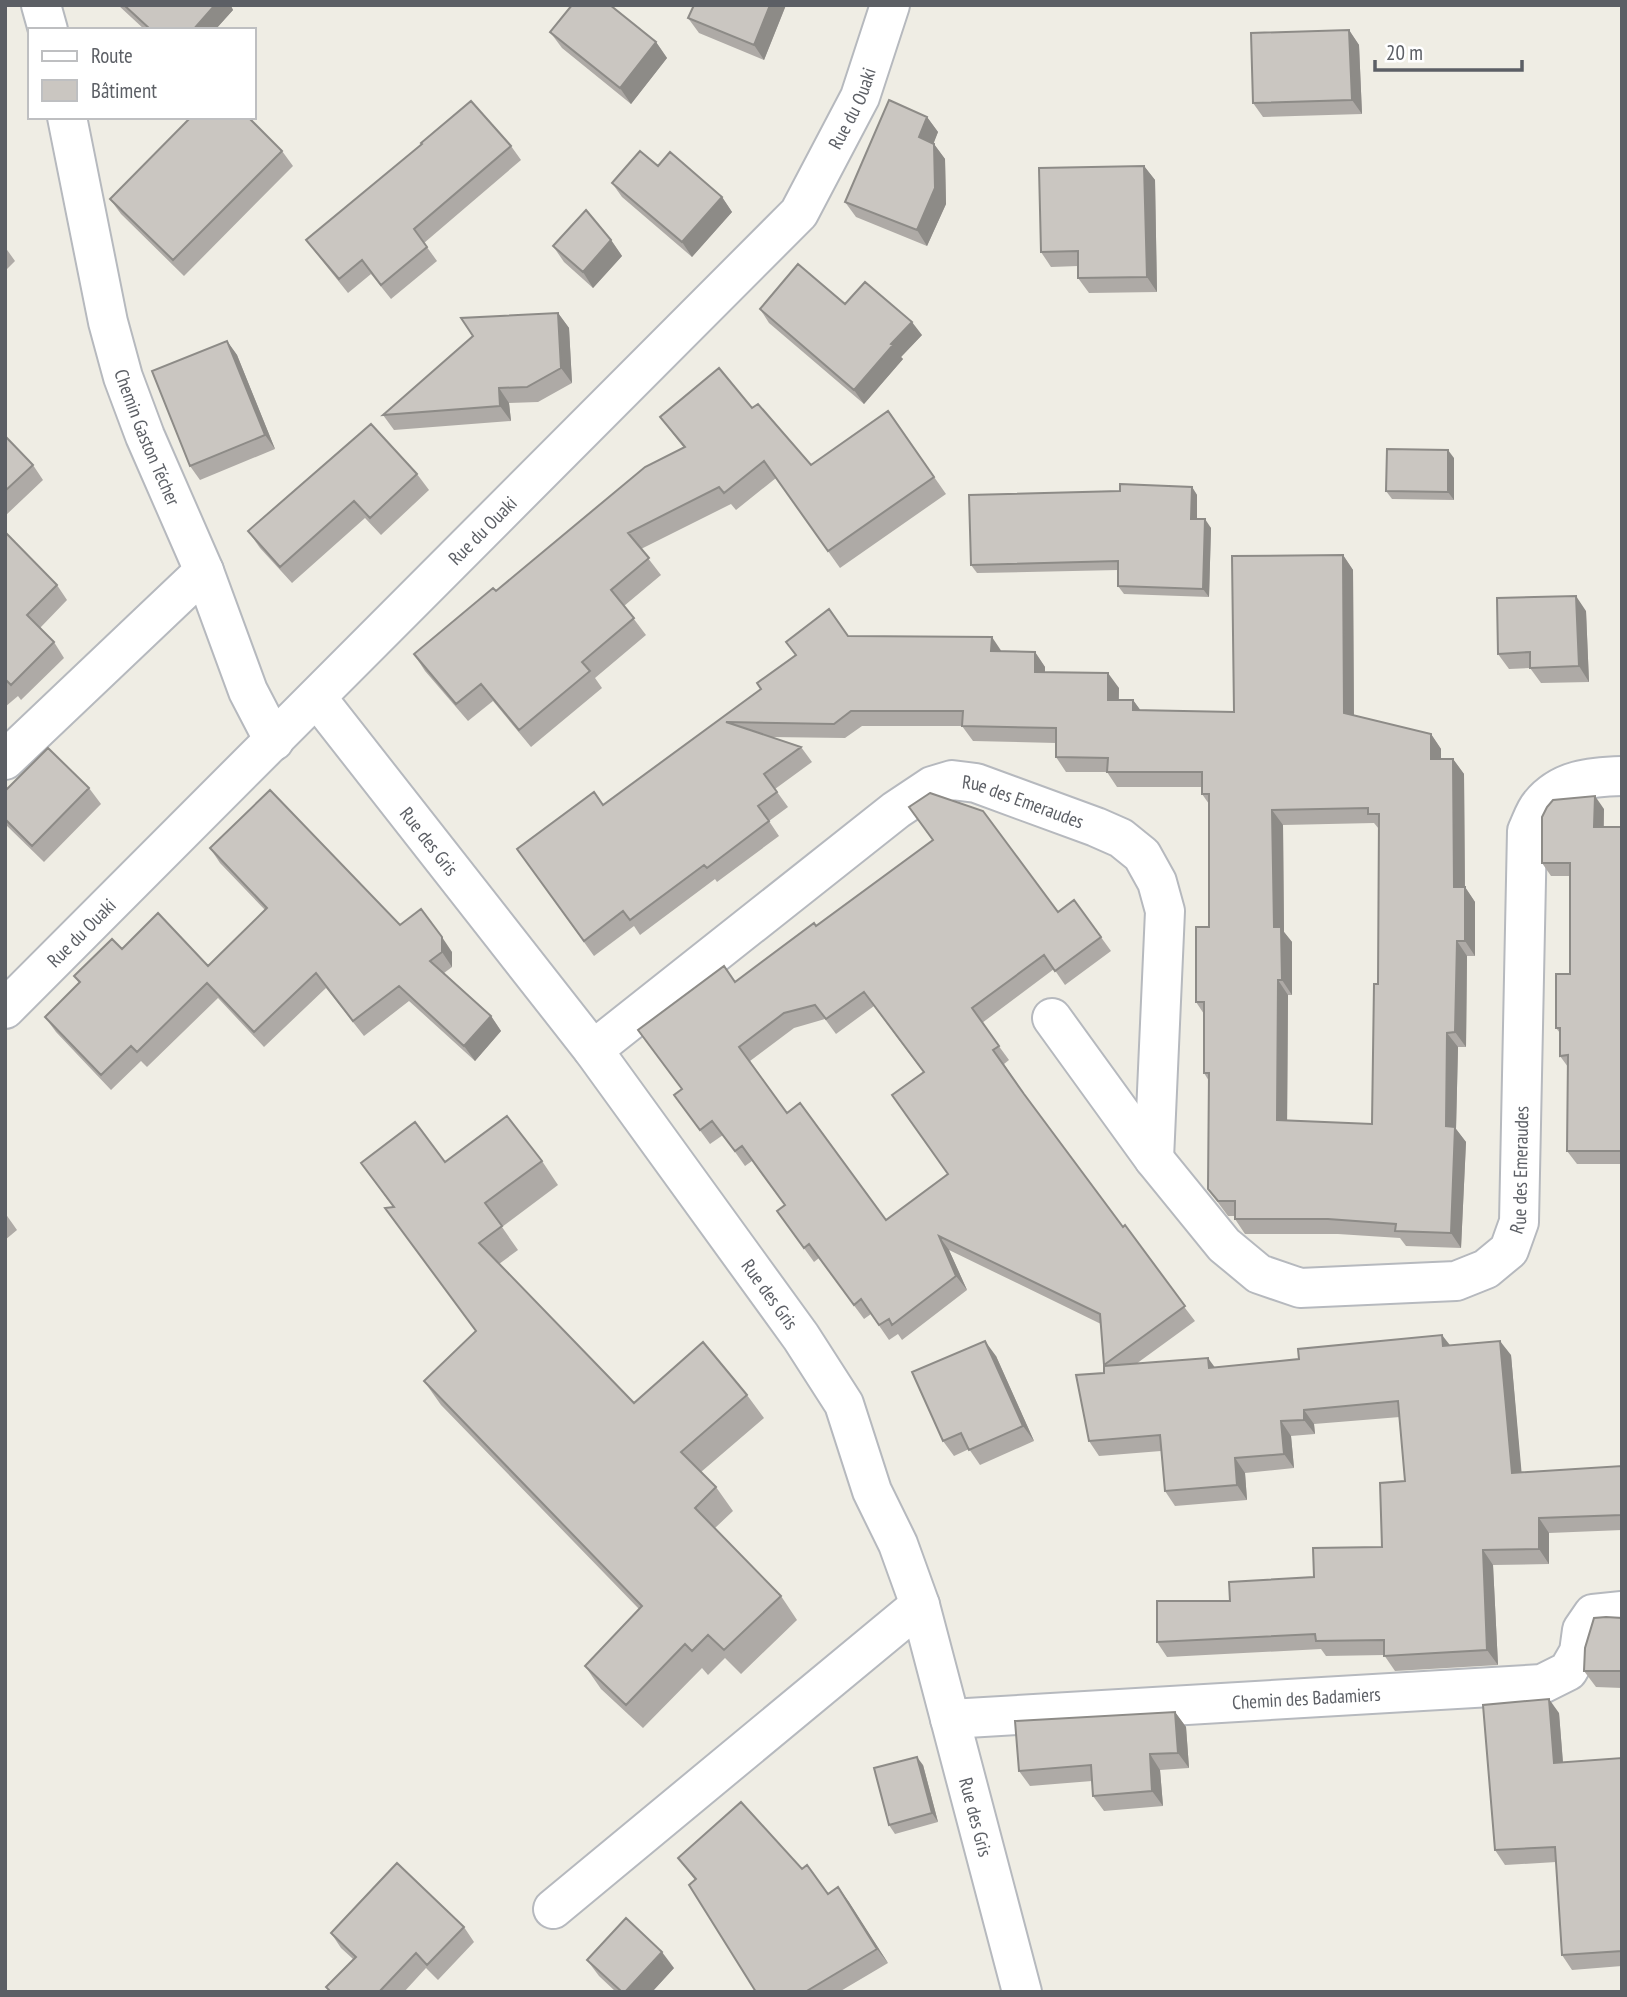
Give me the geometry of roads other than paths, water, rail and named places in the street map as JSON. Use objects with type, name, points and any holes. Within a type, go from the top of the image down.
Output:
[{"type":"street","points":[[41,5],[47,28]]},
{"type":"street","name":"Rue du Ouaki","points":[[5,1009],[799,213],[860,97],[890,5]]},
{"type":"street","name":"Chemin Gaston Técher","points":[[67,119],[108,322],[123,377],[145,436],[204,571],[248,691],[274,741]]},
{"type":"street","points":[[5,760],[204,571]]},
{"type":"street","name":"Rue des Gris","points":[[317,698],[593,1050],[800,1337],[844,1404],[872,1491],[898,1545],[920,1605],[1022,1992]]},
{"type":"street","name":"Rue des Emeraudes","points":[[1052,1018],[1154,1159],[1224,1245],[1259,1274],[1300,1288],[1456,1281],[1486,1269],[1509,1250],[1519,1222],[1527,831],[1539,806],[1555,791],[1573,781],[1592,776],[1622,776]]},
{"type":"street","name":"Rue des Emeraudes","points":[[593,1050],[897,810],[932,786],[952,780],[976,783],[1121,838],[1142,855],[1157,882],[1165,911],[1154,1159]]},
{"type":"street","points":[[553,1909],[920,1605]]},
{"type":"street","name":"Chemin des Badamiers","points":[[950,1719],[1542,1684],[1568,1671],[1579,1652],[1582,1630],[1593,1614],[1622,1611]]}]
